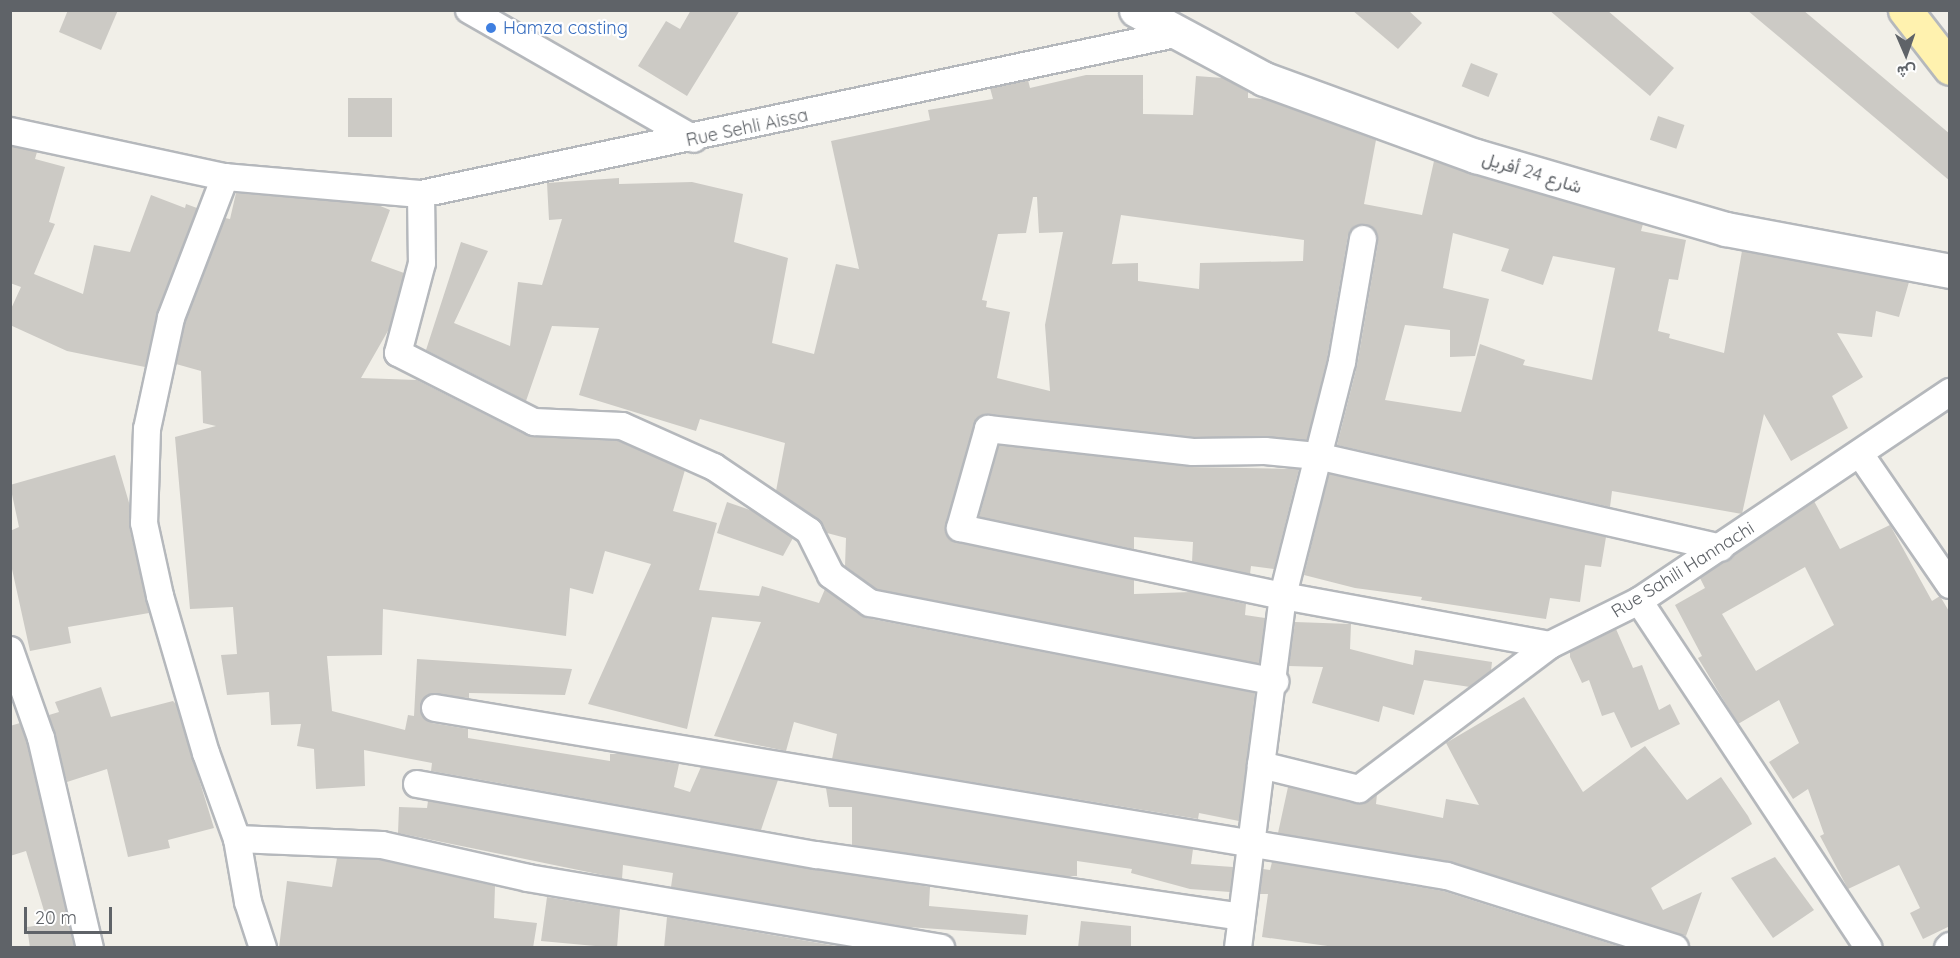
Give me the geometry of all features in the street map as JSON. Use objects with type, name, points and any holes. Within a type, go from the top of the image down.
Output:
[{"type":"main road","points":[[1905,10],[1950,68]]},
{"type":"main road","name":"شارع 24 أفريل","points":[[1142,12],[1175,34],[1264,80],[1344,110],[1611,198],[1726,229],[1950,271]]},
{"type":"street","points":[[469,10],[694,139]]},
{"type":"street","name":"Rue Sehli Aissa","points":[[10,131],[225,177],[422,194],[694,139],[1175,34]]},
{"type":"street","points":[[225,177],[171,318],[147,429],[144,523],[160,596],[206,753],[237,839],[248,902],[263,948]]},
{"type":"street","points":[[422,194],[422,263],[398,353],[534,422],[622,426],[714,467],[809,531],[831,575],[870,603],[1275,682]]},
{"type":"street","points":[[1238,948],[1250,843],[1275,682],[1283,596],[1342,362],[1364,238]]},
{"type":"street","name":"Rue Sahili Hannachi","points":[[1261,765],[1359,789],[1550,645],[1639,601],[1950,392]]},
{"type":"street","points":[[1550,645],[1283,596],[960,528],[988,429],[1193,452],[1265,451],[1317,456],[1721,548]]},
{"type":"street","points":[[1860,454],[1950,585]]},
{"type":"street","points":[[1639,601],[1869,948]]},
{"type":"street","points":[[10,650],[41,738],[90,948]]},
{"type":"street","points":[[435,708],[1447,876],[1675,948]]},
{"type":"street","points":[[417,784],[818,855],[1241,917]]},
{"type":"street","points":[[237,839],[382,845],[528,878],[941,948]]},
{"type":"building","points":[[68,10],[118,10],[101,50],[59,32]]},
{"type":"building","points":[[691,10],[740,10],[687,96],[638,66],[666,21],[680,29]]},
{"type":"building","points":[[1352,10],[1408,10],[1422,23],[1398,49]]},
{"type":"building","points":[[1549,10],[1607,10],[1674,68],[1650,96]]},
{"type":"building","points":[[1747,10],[1803,10],[1950,134],[1950,181]]},
{"type":"building","points":[[1471,63],[1498,74],[1489,97],[1462,86]]},
{"type":"building","points":[[1086,75],[1143,75],[1143,114],[1193,115],[1196,76],[1223,78],[1248,92],[1248,98],[1265,99],[1376,140],[1364,204],[1422,215],[1434,161],[1643,224],[1641,231],[1686,240],[1678,280],[1669,279],[1658,331],[1670,334],[1669,338],[1724,353],[1742,251],[1909,282],[1899,317],[1876,311],[1872,337],[1837,333],[1863,377],[1832,396],[1848,428],[1791,461],[1764,414],[1742,514],[1612,491],[1610,507],[1337,445],[1357,366],[1378,242],[1373,228],[1365,224],[1352,229],[1348,236],[1327,359],[1307,440],[1194,437],[990,414],[977,419],[946,524],[950,539],[1134,580],[1134,594],[1191,592],[1246,604],[1245,615],[1265,618],[1259,664],[876,589],[845,566],[846,538],[827,533],[817,519],[776,491],[785,443],[700,419],[696,431],[579,395],[599,328],[552,326],[526,401],[426,350],[461,242],[488,251],[454,323],[510,346],[518,282],[542,285],[562,219],[549,220],[547,183],[619,178],[619,184],[692,182],[743,194],[734,242],[788,258],[772,343],[814,354],[836,264],[859,269],[831,141],[930,120],[928,110],[993,99],[990,88],[1028,80],[1030,88]],"holes":[[[1033,197],[1037,197],[1039,233],[1063,232],[1045,325],[1050,391],[997,378],[1010,312],[986,307],[987,301],[982,300],[998,234],[1026,233]],[[1121,215],[1304,240],[1303,261],[1200,263],[1199,289],[1138,281],[1138,263],[1112,264]],[[1453,233],[1509,249],[1501,271],[1543,285],[1553,256],[1615,268],[1592,380],[1523,365],[1525,360],[1480,344],[1461,412],[1385,400],[1405,325],[1450,330],[1450,357],[1475,356],[1489,299],[1443,288]]]},
{"type":"building","points":[[348,98],[392,98],[392,137],[348,137]]},
{"type":"building","points":[[1658,116],[1684,125],[1676,149],[1650,140]]},
{"type":"building","points":[[10,146],[37,152],[35,159],[65,167],[49,222],[55,224],[34,274],[83,294],[94,245],[130,252],[151,195],[185,208],[186,204],[197,208],[157,313],[145,367],[67,351],[10,325],[10,311],[21,287],[10,283]]},
{"type":"building","points":[[236,193],[378,205],[390,210],[371,261],[404,273],[389,329],[361,378],[417,380],[528,436],[618,441],[685,470],[673,511],[717,523],[699,590],[759,596],[762,586],[819,603],[825,589],[867,618],[1255,693],[1239,821],[1199,813],[1198,819],[832,759],[837,734],[794,722],[786,751],[714,736],[761,622],[712,617],[687,729],[588,704],[651,564],[605,551],[593,594],[570,588],[566,636],[383,609],[382,655],[327,656],[332,711],[405,730],[408,715],[414,716],[417,659],[572,669],[565,695],[469,693],[469,698],[430,694],[423,699],[421,713],[432,723],[468,729],[468,738],[610,761],[610,754],[622,754],[679,764],[674,787],[690,792],[701,767],[778,780],[761,830],[431,771],[432,763],[364,750],[365,786],[316,789],[314,749],[297,746],[301,724],[271,725],[269,692],[227,695],[221,655],[237,654],[233,607],[190,609],[175,437],[216,426],[203,423],[201,371],[176,364],[185,322],[225,218],[230,219]]},
{"type":"building","points":[[999,445],[1191,467],[1299,469],[1274,569],[1251,566],[1250,574],[1192,562],[1193,542],[1134,537],[1134,549],[979,517]]},
{"type":"building","points":[[115,455],[130,506],[129,526],[149,613],[68,627],[71,643],[30,651],[10,560],[10,531],[19,527],[10,485]]},
{"type":"building","points":[[1329,474],[1606,537],[1601,567],[1585,565],[1580,602],[1550,598],[1546,619],[1421,600],[1422,597],[1355,588],[1304,575]]},
{"type":"building","points":[[1814,501],[1840,549],[1890,525],[1932,601],[1940,596],[1950,613],[1950,926],[1923,939],[1910,913],[1920,908],[1899,865],[1848,889],[1820,836],[1824,834],[1808,789],[1793,799],[1769,762],[1799,743],[1779,700],[1738,724],[1698,658],[1702,656],[1675,605],[1705,588],[1700,578]],"holes":[[[1805,567],[1834,625],[1756,671],[1722,614]]]},
{"type":"building","points":[[727,502],[753,511],[793,538],[783,556],[717,533]]},
{"type":"building","points":[[1295,622],[1351,624],[1350,649],[1400,662],[1413,665],[1415,650],[1492,662],[1491,671],[1470,687],[1424,680],[1414,715],[1383,706],[1379,722],[1312,703],[1323,667],[1289,666]]},
{"type":"building","points":[[1616,629],[1633,668],[1642,665],[1659,710],[1670,704],[1680,724],[1631,748],[1614,712],[1602,716],[1589,680],[1582,683],[1570,657],[1570,652]]},
{"type":"building","points":[[101,687],[111,717],[173,701],[176,704],[214,828],[168,840],[170,848],[128,857],[107,769],[67,782],[49,715],[59,712],[55,702]]},
{"type":"building","points":[[1524,697],[1583,792],[1645,746],[1687,800],[1721,777],[1748,816],[1752,824],[1651,888],[1663,910],[1702,892],[1686,936],[1452,862],[1278,833],[1288,787],[1356,804],[1377,794],[1376,804],[1443,818],[1446,799],[1479,805],[1446,743]]},
{"type":"building","points":[[20,723],[27,742],[74,946],[30,948],[27,927],[48,924],[26,851],[10,856],[10,726]]},
{"type":"building","points":[[826,788],[1193,849],[1191,864],[1233,867],[1230,892],[1190,889],[1131,873],[1132,869],[1077,861],[1077,876],[1064,876],[852,845],[852,807],[829,807]]},
{"type":"building","points":[[428,801],[930,887],[929,906],[1028,915],[1026,935],[908,927],[671,887],[673,873],[623,865],[622,879],[398,833],[399,807],[427,808]]},
{"type":"building","points":[[1775,857],[1814,910],[1773,938],[1731,878]]},
{"type":"building","points":[[337,858],[380,860],[495,886],[494,918],[537,923],[533,948],[279,948],[287,881],[332,887]]},
{"type":"building","points":[[1272,862],[1443,891],[1624,948],[1342,948],[1262,937],[1268,894],[1260,894],[1263,869],[1270,870]]},
{"type":"building","points":[[547,897],[620,909],[617,948],[541,941]]},
{"type":"building","points":[[667,917],[848,948],[664,948]]},
{"type":"building","points":[[1081,921],[1131,926],[1131,948],[1078,948]]},
{"type":"place","name":"Hamza casting","points":[[491,28]]}]
